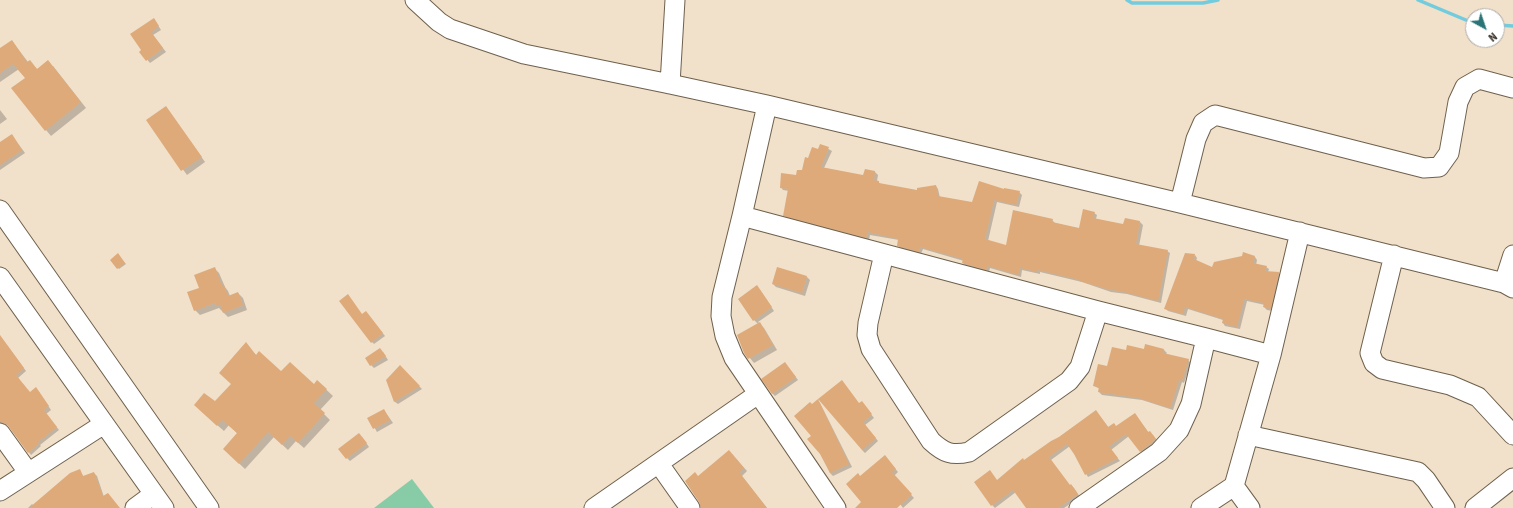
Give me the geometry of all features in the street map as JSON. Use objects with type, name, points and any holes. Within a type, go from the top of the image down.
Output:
[{"type":"street","points":[[415,0],[439,22],[450,29],[524,54],[767,105],[1300,232],[1394,255],[1509,286],[1513,255]]},
{"type":"street","points":[[670,84],[675,0]]},
{"type":"street","points":[[1180,203],[1196,139],[1203,123],[1215,115],[1424,168],[1439,168],[1450,153],[1458,102],[1465,87],[1480,79],[1513,88]]},
{"type":"street","points":[[767,105],[724,290],[721,316],[725,336],[734,358],[836,508]]},
{"type":"street","points":[[742,216],[1098,311],[1271,355]]},
{"type":"street","points":[[3,220],[203,506]]},
{"type":"street","points":[[1201,508],[1234,486],[1271,355],[1300,232]]},
{"type":"street","points":[[884,254],[868,323],[867,335],[871,349],[931,441],[939,449],[952,454],[969,452],[1069,381],[1080,367],[1098,311]]},
{"type":"street","points":[[1394,255],[1370,353],[1374,363],[1382,369],[1450,385],[1478,397],[1513,435]]},
{"type":"street","points":[[0,277],[159,501],[135,508]]},
{"type":"street","points":[[1079,508],[1159,452],[1179,430],[1191,404],[1206,338]]},
{"type":"street","points":[[594,508],[758,394]]},
{"type":"street","points":[[0,491],[104,424]]},
{"type":"street","points":[[0,433],[28,472]]},
{"type":"street","points":[[1248,435],[1418,472],[1426,480],[1445,508]]},
{"type":"street","points":[[659,464],[690,508]]},
{"type":"street","points":[[1475,508],[1513,478]]},
{"type":"street","points":[[1234,486],[1250,508]]},
{"type":"green space","points":[[412,479],[434,508],[374,508]]},
{"type":"building","points":[[154,18],[159,26],[151,32],[163,48],[146,61],[139,52],[141,50],[130,34]]},
{"type":"building","points":[[12,40],[27,62],[30,60],[37,69],[48,60],[81,102],[45,131],[11,88],[25,78],[13,64],[0,73],[0,48]]},
{"type":"building","points":[[166,106],[202,157],[181,171],[146,120]]},
{"type":"building","points":[[12,134],[22,150],[0,165],[0,142]]},
{"type":"building","points":[[820,144],[829,147],[821,167],[863,175],[865,169],[875,171],[874,180],[879,181],[879,183],[917,190],[917,188],[936,185],[938,196],[972,202],[979,181],[1004,189],[1020,191],[1016,205],[994,200],[985,239],[1006,245],[1013,210],[1053,219],[1052,222],[1079,228],[1083,209],[1095,212],[1093,218],[1123,224],[1125,218],[1140,221],[1136,244],[1168,250],[1158,301],[1038,270],[1037,272],[1020,268],[1018,275],[988,266],[986,270],[962,263],[963,259],[920,247],[919,252],[897,246],[898,239],[868,232],[866,238],[783,216],[788,189],[780,188],[781,173],[796,175],[797,170],[802,170],[805,157],[808,158],[812,147],[818,149]]},
{"type":"building","points":[[1243,252],[1255,256],[1253,263],[1267,266],[1265,271],[1279,272],[1271,309],[1263,307],[1264,303],[1244,299],[1237,327],[1222,323],[1223,319],[1185,307],[1183,314],[1164,309],[1185,253],[1195,254],[1194,259],[1212,267],[1214,262],[1242,256]]},
{"type":"building","points":[[118,253],[125,263],[117,269],[110,260]]},
{"type":"building","points":[[215,267],[222,286],[224,285],[228,296],[238,292],[243,305],[223,313],[220,304],[216,306],[215,303],[194,311],[187,292],[199,288],[194,275]]},
{"type":"building","points":[[777,267],[807,276],[802,293],[772,284]]},
{"type":"building","points":[[757,285],[772,307],[753,321],[738,299]]},
{"type":"building","points":[[348,294],[362,314],[366,311],[383,333],[371,343],[339,301]]},
{"type":"building","points":[[760,322],[773,345],[748,359],[737,335]]},
{"type":"building","points":[[0,335],[24,368],[16,375],[30,392],[36,387],[49,406],[44,410],[57,427],[38,442],[39,443],[28,453],[9,427],[5,423],[0,422]]},
{"type":"building","points":[[246,342],[256,355],[259,351],[281,371],[290,362],[314,384],[317,380],[327,389],[314,403],[325,413],[298,443],[290,436],[282,445],[268,432],[239,464],[223,449],[237,433],[222,420],[217,426],[194,405],[204,393],[215,401],[231,384],[219,373]]},
{"type":"building","points":[[1145,344],[1164,349],[1163,353],[1189,359],[1182,381],[1179,380],[1170,408],[1138,398],[1098,392],[1099,387],[1093,386],[1098,364],[1107,366],[1112,347],[1126,350],[1127,345],[1144,349]]},
{"type":"building","points":[[380,348],[386,356],[370,366],[365,358]]},
{"type":"building","points":[[785,362],[796,377],[772,394],[761,379]]},
{"type":"building","points":[[400,365],[420,386],[394,402],[386,380]]},
{"type":"building","points":[[842,380],[859,403],[862,401],[872,414],[863,422],[876,438],[862,450],[818,399]]},
{"type":"building","points":[[818,399],[849,464],[830,473],[820,454],[807,439],[811,436],[794,416],[810,402],[812,404]]},
{"type":"building","points":[[384,409],[390,420],[373,429],[367,418]]},
{"type":"building","points":[[1096,410],[1108,427],[1114,423],[1116,426],[1135,413],[1148,432],[1150,431],[1156,439],[1140,452],[1126,434],[1109,446],[1118,458],[1085,475],[1067,444],[1049,457],[1078,494],[1058,508],[1026,508],[1013,490],[991,506],[974,482],[990,470],[997,480],[1023,458],[1024,460]]},
{"type":"building","points":[[359,433],[367,443],[346,459],[338,449]]},
{"type":"building","points":[[729,450],[744,468],[739,472],[767,508],[701,508],[699,502],[685,481],[695,472],[698,476]]},
{"type":"building","points":[[885,455],[896,469],[892,472],[912,494],[897,508],[855,508],[861,502],[846,484],[858,473],[860,476]]},
{"type":"building","points":[[80,469],[83,476],[94,472],[103,496],[108,493],[120,508],[29,508],[70,473]]},
{"type":"waterway","points":[[1127,0],[1132,3],[1203,3],[1218,0]]},
{"type":"waterway","points":[[1418,0],[1465,20]]},
{"type":"waterway","points":[[1505,26],[1513,26]]}]
